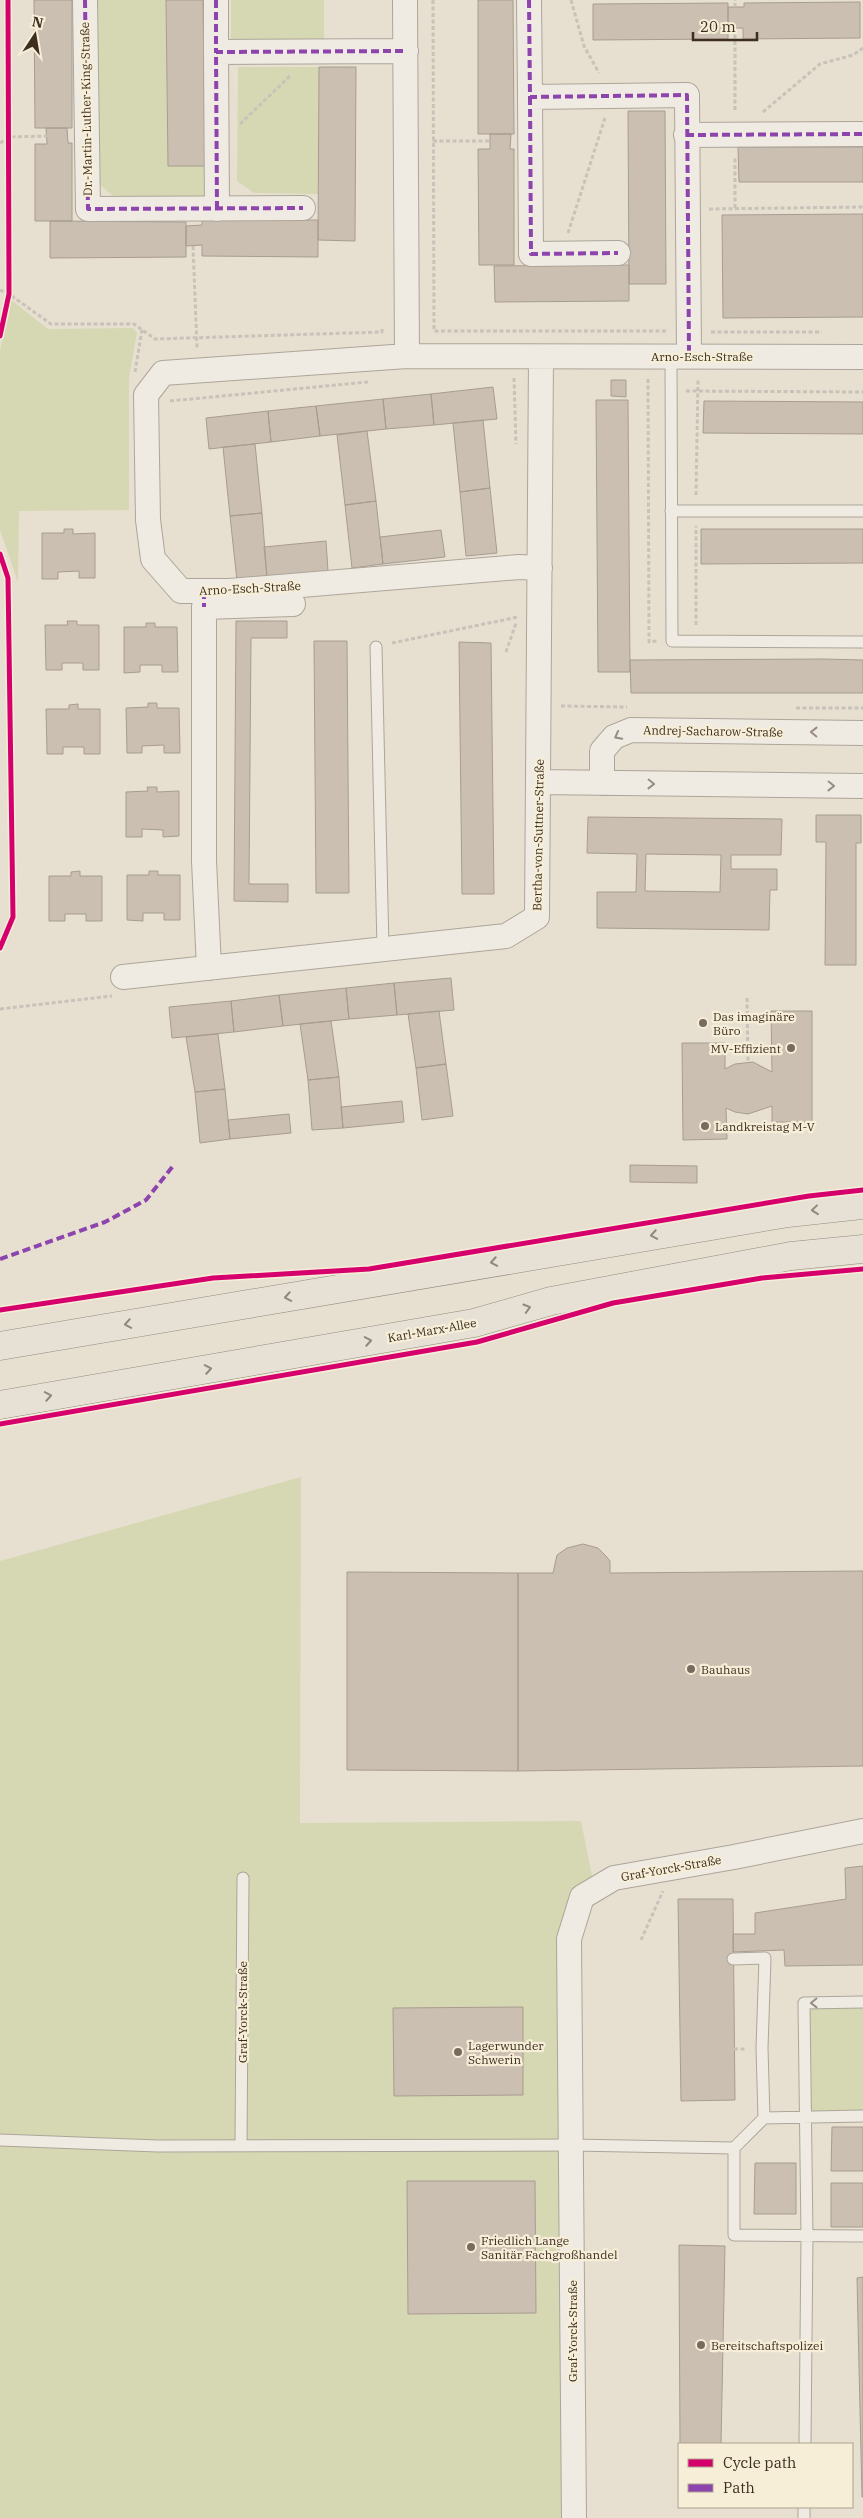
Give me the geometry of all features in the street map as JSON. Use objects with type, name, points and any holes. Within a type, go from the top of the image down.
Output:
[{"type":"main road","points":[[0,1346],[788,1213],[863,1205]]},
{"type":"main road","name":"Karl-Marx-Allee","points":[[0,1405],[474,1323],[551,1301],[791,1256],[863,1248]]},
{"type":"street","name":"Dr.-Martin-Luther-King-Straße","points":[[85,0],[88,209],[303,208]]},
{"type":"street","points":[[216,0],[217,209]]},
{"type":"street","points":[[405,0],[407,356]]},
{"type":"street","points":[[529,0],[531,254],[618,253]]},
{"type":"street","points":[[216,52],[406,51]]},
{"type":"street","points":[[530,97],[687,95],[688,209],[669,355]]},
{"type":"street","points":[[686,136],[863,134]]},
{"type":"street","name":"Arno-Esch-Straße","points":[[540,568],[519,567],[228,591],[182,591],[153,559],[148,520],[146,395],[163,374],[407,356],[863,356]]},
{"type":"street","points":[[540,568],[541,357]]},
{"type":"street","name":"Bertha-von-Suttner-Straße","points":[[120,986],[209,968],[506,936],[537,918],[540,568]]},
{"type":"street","points":[[209,968],[204,861],[204,608],[293,604]]},
{"type":"street","name":"Andrej-Sacharow-Straße","points":[[602,783],[602,751],[614,737],[631,730],[863,733]]},
{"type":"street","points":[[538,782],[863,786]]},
{"type":"street","name":"Graf-Yorck-Straße","points":[[574,2518],[570,1939],[582,1897],[614,1878],[863,1831]]},
{"type":"lane","points":[[669,355],[671,391],[672,641],[863,642]]},
{"type":"lane","points":[[671,511],[863,511]]},
{"type":"lane","points":[[376,647],[382,948]]},
{"type":"lane","name":"Graf-Yorck-Straße","points":[[241,2146],[243,1878]]},
{"type":"lane","points":[[733,1959],[764,1958],[762,2048],[764,2118]]},
{"type":"lane","points":[[805,2443],[807,2236],[804,2003],[863,2002]]},
{"type":"lane","points":[[863,2116],[764,2118],[734,2148],[734,2236],[863,2236]]},
{"type":"lane","points":[[0,2140],[158,2146],[572,2144],[734,2148]]},
{"type":"path","points":[[562,253],[612,96],[584,46],[570,0]]},
{"type":"path","points":[[735,0],[735,7]]},
{"type":"path","points":[[735,135],[820,64],[853,55],[863,48]]},
{"type":"path","points":[[239,129],[241,120],[292,74]]},
{"type":"path","points":[[0,143],[10,137],[47,136]]},
{"type":"path","points":[[407,141],[490,141]]},
{"type":"path","points":[[688,209],[863,207]]},
{"type":"path","points":[[193,246],[198,371]]},
{"type":"path","points":[[0,290],[9,294],[51,324],[134,324],[155,339],[382,332]]},
{"type":"path","points":[[669,355],[648,390],[649,642],[672,641]]},
{"type":"path","points":[[648,390],[863,392]]},
{"type":"path","points":[[376,647],[518,617]]},
{"type":"path","points":[[0,1010],[120,986]]},
{"type":"path","points":[[746,998],[748,1062]]},
{"type":"path","points":[[641,1940],[674,1868]]},
{"type":"green space","points":[[95,0],[166,0],[168,166],[205,166],[206,197],[116,199],[98,183]]},
{"type":"green space","points":[[231,0],[324,0],[324,43],[231,41]]},
{"type":"green space","points":[[238,67],[319,67],[318,194],[254,193],[237,181]]},
{"type":"green space","points":[[10,299],[48,329],[133,328],[137,333],[129,378],[129,510],[19,511],[18,582],[0,530],[0,351]]},
{"type":"green space","points":[[301,1477],[300,1823],[581,1821],[592,1876],[590,1889],[569,1939],[574,2518],[0,2518],[0,1561]]},
{"type":"green space","points":[[863,2002],[863,2116],[806,2117],[804,2003]]},
{"type":"building","points":[[34,0],[72,0],[72,128],[35,128]]},
{"type":"building","points":[[166,0],[203,0],[205,166],[168,166]]},
{"type":"building","points":[[478,0],[513,0],[514,134],[478,134]]},
{"type":"building","points":[[860,2],[860,38],[743,39],[743,28],[728,28],[728,7],[744,7],[744,3]]},
{"type":"building","points":[[728,3],[728,39],[593,40],[593,4]]},
{"type":"building","points":[[319,67],[356,67],[355,241],[318,240]]},
{"type":"building","points":[[628,111],[665,111],[666,284],[629,284]]},
{"type":"building","points":[[46,128],[67,128],[68,143],[72,143],[72,221],[35,221],[35,144],[47,144]]},
{"type":"building","points":[[490,134],[511,134],[510,149],[514,149],[514,265],[479,265],[478,149],[490,149]]},
{"type":"building","points":[[738,147],[863,147],[863,182],[739,182]]},
{"type":"building","points":[[863,214],[863,317],[723,318],[722,215]]},
{"type":"building","points":[[202,220],[318,220],[318,257],[202,256],[202,245],[186,246],[186,226],[202,225]]},
{"type":"building","points":[[50,221],[186,222],[186,257],[50,258]]},
{"type":"building","points":[[629,265],[629,301],[495,302],[494,266]]},
{"type":"building","points":[[611,380],[626,380],[626,397],[611,396]]},
{"type":"building","points":[[493,387],[497,419],[434,425],[431,394]]},
{"type":"building","points":[[431,394],[434,425],[386,429],[383,399]]},
{"type":"building","points":[[383,399],[386,429],[320,436],[316,406]]},
{"type":"building","points":[[596,400],[628,400],[630,672],[598,672]]},
{"type":"building","points":[[704,401],[863,402],[863,434],[703,433]]},
{"type":"building","points":[[316,406],[320,436],[271,442],[268,411]]},
{"type":"building","points":[[268,411],[271,442],[209,449],[206,418]]},
{"type":"building","points":[[483,420],[490,488],[460,492],[453,423]]},
{"type":"building","points":[[367,431],[376,501],[345,505],[337,435]]},
{"type":"building","points":[[255,444],[262,513],[230,516],[223,447]]},
{"type":"building","points":[[490,488],[497,553],[466,556],[460,492]]},
{"type":"building","points":[[376,501],[383,564],[352,568],[345,505]]},
{"type":"building","points":[[262,513],[267,577],[237,581],[230,516]]},
{"type":"building","points":[[64,529],[73,529],[73,534],[95,533],[95,578],[79,578],[79,571],[58,572],[58,579],[42,579],[42,533],[64,533]]},
{"type":"building","points":[[701,529],[863,529],[863,563],[701,564]]},
{"type":"building","points":[[441,530],[445,557],[383,564],[380,537]]},
{"type":"building","points":[[326,541],[328,571],[267,577],[264,547]]},
{"type":"building","points":[[67,621],[77,621],[77,625],[99,625],[99,670],[83,670],[83,663],[62,663],[62,670],[46,670],[45,625],[68,625]]},
{"type":"building","points":[[236,621],[287,621],[287,638],[251,638],[249,884],[288,884],[288,902],[234,901]]},
{"type":"building","points":[[146,623],[155,623],[155,627],[177,627],[178,672],[162,672],[162,665],[140,665],[140,672],[124,673],[124,627],[146,627]]},
{"type":"building","points":[[314,641],[347,641],[349,893],[316,893]]},
{"type":"building","points":[[459,642],[491,643],[494,894],[462,894]]},
{"type":"building","points":[[630,660],[863,660],[863,693],[631,693]]},
{"type":"building","points":[[148,703],[157,703],[157,708],[179,708],[180,753],[164,753],[164,745],[142,746],[142,753],[127,753],[126,708],[148,707]]},
{"type":"building","points":[[78,704],[78,709],[100,709],[100,754],[84,754],[84,747],[63,747],[63,754],[47,754],[46,709],[69,709],[69,705]]},
{"type":"building","points":[[147,787],[157,787],[157,792],[179,791],[179,836],[163,837],[163,830],[142,829],[142,837],[126,837],[126,792],[148,791]]},
{"type":"building","points":[[816,815],[861,815],[861,843],[856,843],[856,965],[825,965],[826,842],[816,842]]},
{"type":"building","points":[[588,817],[782,819],[781,855],[731,855],[731,869],[777,869],[777,890],[770,890],[769,930],[597,928],[597,892],[636,892],[637,854],[587,853]],"holes":[[[646,854],[721,855],[720,892],[645,891]]]},
{"type":"building","points":[[80,871],[80,876],[102,876],[102,921],[86,921],[86,914],[65,914],[65,921],[49,921],[49,876],[71,876],[71,872]]},
{"type":"building","points":[[149,871],[158,871],[158,875],[180,875],[180,920],[164,920],[164,913],[143,913],[143,921],[127,920],[127,875],[149,875]]},
{"type":"building","points":[[451,978],[454,1010],[397,1015],[394,983]]},
{"type":"building","points":[[394,983],[397,1015],[349,1019],[346,988]]},
{"type":"building","points":[[346,988],[349,1019],[283,1026],[279,995]]},
{"type":"building","points":[[279,995],[283,1026],[234,1032],[231,1001]]},
{"type":"building","points":[[231,1001],[234,1032],[172,1038],[169,1007]]},
{"type":"building","points":[[439,1011],[446,1064],[416,1068],[408,1014]]},
{"type":"building","points":[[771,1011],[812,1011],[812,1122],[772,1122],[772,1106],[748,1114],[726,1108],[727,1139],[683,1140],[682,1043],[725,1043],[725,1069],[735,1064],[753,1062],[772,1072]]},
{"type":"building","points":[[331,1021],[339,1077],[308,1080],[300,1024]]},
{"type":"building","points":[[218,1034],[225,1089],[195,1092],[186,1037]]},
{"type":"building","points":[[446,1064],[453,1116],[422,1120],[416,1068]]},
{"type":"building","points":[[339,1077],[343,1128],[312,1130],[308,1080]]},
{"type":"building","points":[[225,1089],[230,1139],[200,1143],[195,1092]]},
{"type":"building","points":[[402,1101],[404,1122],[343,1128],[341,1107]]},
{"type":"building","points":[[289,1114],[291,1133],[230,1139],[228,1120]]},
{"type":"building","points":[[630,1165],[697,1166],[697,1183],[630,1182]]},
{"type":"building","name":"Bauhaus","points":[[583,1544],[598,1548],[606,1556],[610,1561],[610,1573],[863,1571],[863,1766],[518,1771],[518,1573],[553,1573],[557,1555],[567,1548]]},
{"type":"building","points":[[347,1572],[518,1573],[518,1771],[347,1770]]},
{"type":"building","points":[[863,1866],[863,1965],[785,1966],[784,1950],[733,1952],[733,1934],[755,1934],[755,1913],[846,1899],[845,1868]]},
{"type":"building","points":[[678,1899],[733,1899],[735,2100],[681,2101]]},
{"type":"building","name":"Lagerwunder Schwerin","points":[[523,2007],[523,2095],[394,2096],[393,2008]]},
{"type":"building","points":[[832,2127],[863,2127],[863,2171],[831,2171]]},
{"type":"building","points":[[755,2163],[796,2163],[796,2214],[754,2214]]},
{"type":"building","name":"Friedlich Lange Sanitär Fachgroßhandel","points":[[407,2181],[535,2181],[536,2313],[408,2314]]},
{"type":"building","points":[[831,2183],[863,2183],[863,2227],[831,2227]]},
{"type":"building","name":"Bereitschaftspolizei","points":[[679,2245],[725,2246],[721,2443],[680,2443]]},
{"type":"building","points":[[863,2277],[863,2497],[862,2497],[857,2278]]},
{"type":"marked path","points":[[85,0],[88,209],[303,208]]},
{"type":"marked path","points":[[216,0],[216,52]]},
{"type":"marked path","points":[[529,0],[530,97],[687,95],[689,355]]},
{"type":"marked path","points":[[217,209],[216,52],[406,51]]},
{"type":"marked path","points":[[530,97],[531,254],[618,253]]},
{"type":"marked path","points":[[686,135],[863,134]]},
{"type":"marked path","points":[[204,591],[204,607]]},
{"type":"marked path","points":[[0,1259],[105,1222],[146,1200],[173,1166]]},
{"type":"cycle path","points":[[0,336],[9,294],[8,0]]},
{"type":"cycle path","points":[[0,554],[8,578],[13,917],[0,948]]},
{"type":"cycle path","points":[[0,1310],[213,1278],[369,1269],[809,1196],[863,1190]]},
{"type":"cycle path","points":[[0,1424],[477,1342],[613,1303],[762,1278],[863,1269]]},
{"type":"place","name":"Das imaginäre Büro","points":[[703,1023]]},
{"type":"place","name":"MV-Effizient","points":[[791,1048]]},
{"type":"place","name":"Landkreistag M-V","points":[[705,1126]]},
{"type":"place","name":"Bauhaus","points":[[691,1669]]},
{"type":"place","name":"Lagerwunder Schwerin","points":[[458,2052]]},
{"type":"place","name":"Friedlich Lange Sanitär Fachgroßhandel","points":[[471,2247]]},
{"type":"place","name":"Bereitschaftspolizei","points":[[701,2345]]}]
